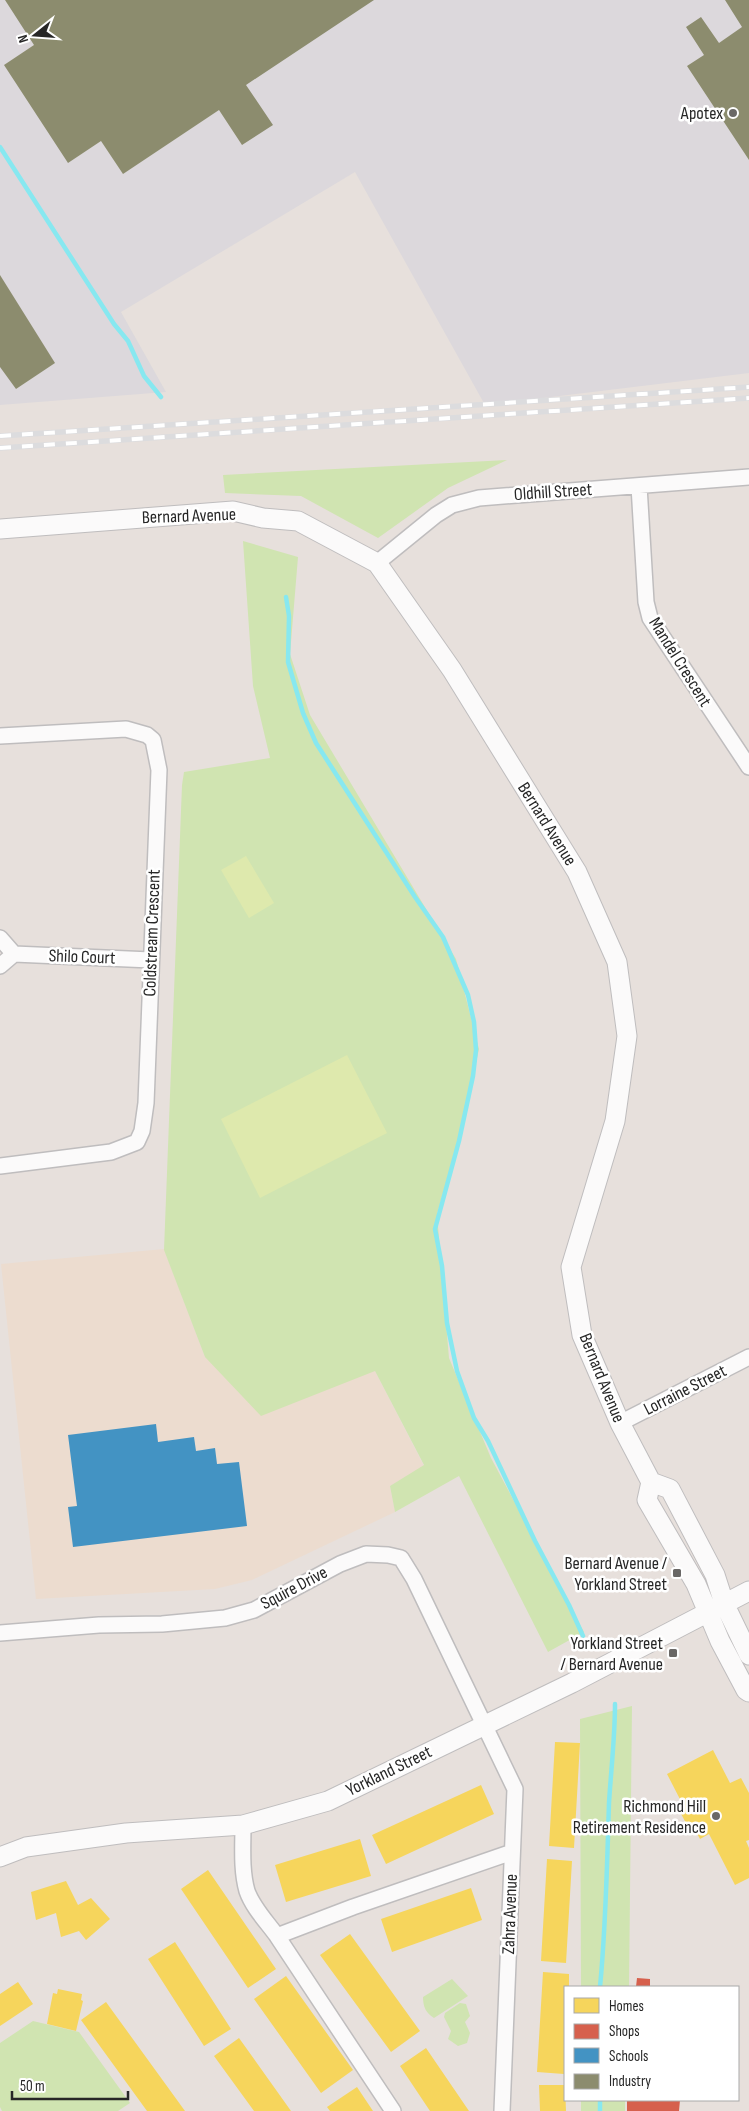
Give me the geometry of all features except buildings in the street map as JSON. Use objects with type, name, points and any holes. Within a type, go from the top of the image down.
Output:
[{"type":"street","name":"Oldhill Street","points":[[377,564],[436,515],[452,505],[479,498],[749,477]]},
{"type":"street","name":"Mandel Crescent","points":[[639,486],[646,602],[650,618],[749,767]]},
{"type":"street","name":"Bernard Avenue","points":[[0,529],[233,511],[263,518],[298,522],[377,564],[452,670],[577,872],[617,962],[627,1036],[615,1121],[571,1267],[582,1335],[620,1424],[651,1482],[647,1500],[696,1584],[707,1612],[737,1674],[749,1692]]},
{"type":"street","name":"Coldstream Crescent","points":[[0,736],[126,728],[147,735],[153,740],[159,770],[145,1111],[137,1142],[111,1152],[0,1166]]},
{"type":"street","points":[[0,938],[14,954],[0,966]]},
{"type":"street","name":"Shilo Court","points":[[14,954],[151,960]]},
{"type":"street","name":"Lorraine Street","points":[[620,1424],[749,1357]]},
{"type":"street","points":[[651,1482],[670,1489],[715,1575],[724,1603],[749,1655]]},
{"type":"street","name":"Squire Drive","points":[[0,1633],[99,1625],[162,1624],[225,1618],[254,1610],[340,1564],[366,1554],[388,1555],[401,1558],[414,1579],[484,1725]]},
{"type":"street","name":"Yorkland Street","points":[[0,1857],[26,1847],[126,1833],[243,1825],[328,1801],[572,1683],[749,1591]]},
{"type":"street","name":"Zahra Avenue","points":[[484,1725],[515,1788],[502,2111]]},
{"type":"street","points":[[243,1825],[244,1870],[248,1891],[259,1913],[277,1936],[393,2111]]},
{"type":"street","points":[[277,1936],[353,1907],[512,1852]]},
{"type":"shaded area","points":[[0,0],[749,0],[749,373],[485,405],[355,172],[121,312],[166,392],[0,405]]},
{"type":"shaded area","points":[[164,1249],[205,1357],[375,1371],[424,1466],[390,1486],[395,1512],[252,1580],[215,1589],[36,1599],[1,1264]]},
{"type":"green space","points":[[507,460],[448,488],[378,538],[301,496],[225,493],[223,475]]},
{"type":"green space","points":[[243,541],[298,557],[290,654],[310,715],[456,959],[479,1049],[463,1123],[437,1214],[449,1358],[491,1458],[584,1632],[548,1652],[459,1476],[395,1512],[390,1486],[424,1465],[375,1371],[261,1416],[205,1357],[164,1250],[184,772],[270,758],[253,686]]},
{"type":"green space","points":[[246,856],[274,903],[249,918],[221,870]]},
{"type":"green space","points":[[347,1055],[387,1133],[260,1198],[221,1119]]},
{"type":"green space","points":[[632,1706],[629,1986],[581,1986],[580,1719]]},
{"type":"green space","points":[[452,1979],[468,1996],[434,2018],[426,2009],[423,1997]]},
{"type":"green space","points":[[460,2003],[466,2004],[470,2016],[465,2022],[470,2033],[467,2043],[458,2046],[448,2039],[451,2031],[444,2017],[445,2013]]},
{"type":"green space","points":[[33,2021],[79,2032],[130,2103],[118,2111],[2,2111],[0,2107],[0,2043]]},
{"type":"green space","points":[[581,2101],[625,2101],[625,2111],[581,2111]]},
{"type":"waterway","points":[[0,147],[114,324],[128,341],[144,376],[161,397]]},
{"type":"waterway","points":[[286,597],[289,616],[288,662],[303,713],[316,743],[415,897],[443,937],[468,995],[474,1022],[476,1050],[473,1076],[459,1141],[435,1229],[442,1266],[447,1323],[457,1371],[474,1418],[488,1441],[535,1541],[583,1636]]},
{"type":"waterway","points":[[600,1986],[615,1704]]},
{"type":"waterway","points":[[600,2101],[600,2111]]},
{"type":"railway","points":[[0,436],[749,387]]},
{"type":"railway","points":[[0,448],[749,398]]},
{"type":"place","name":"Apotex","points":[[733,113]]},
{"type":"place","name":"Bernard Avenue / Yorkland Street","points":[[677,1573]]},
{"type":"place","name":"Yorkland Street / Bernard Avenue","points":[[673,1653]]},
{"type":"place","name":"Richmond Hill Retirement Residence","points":[[716,1816]]}]
